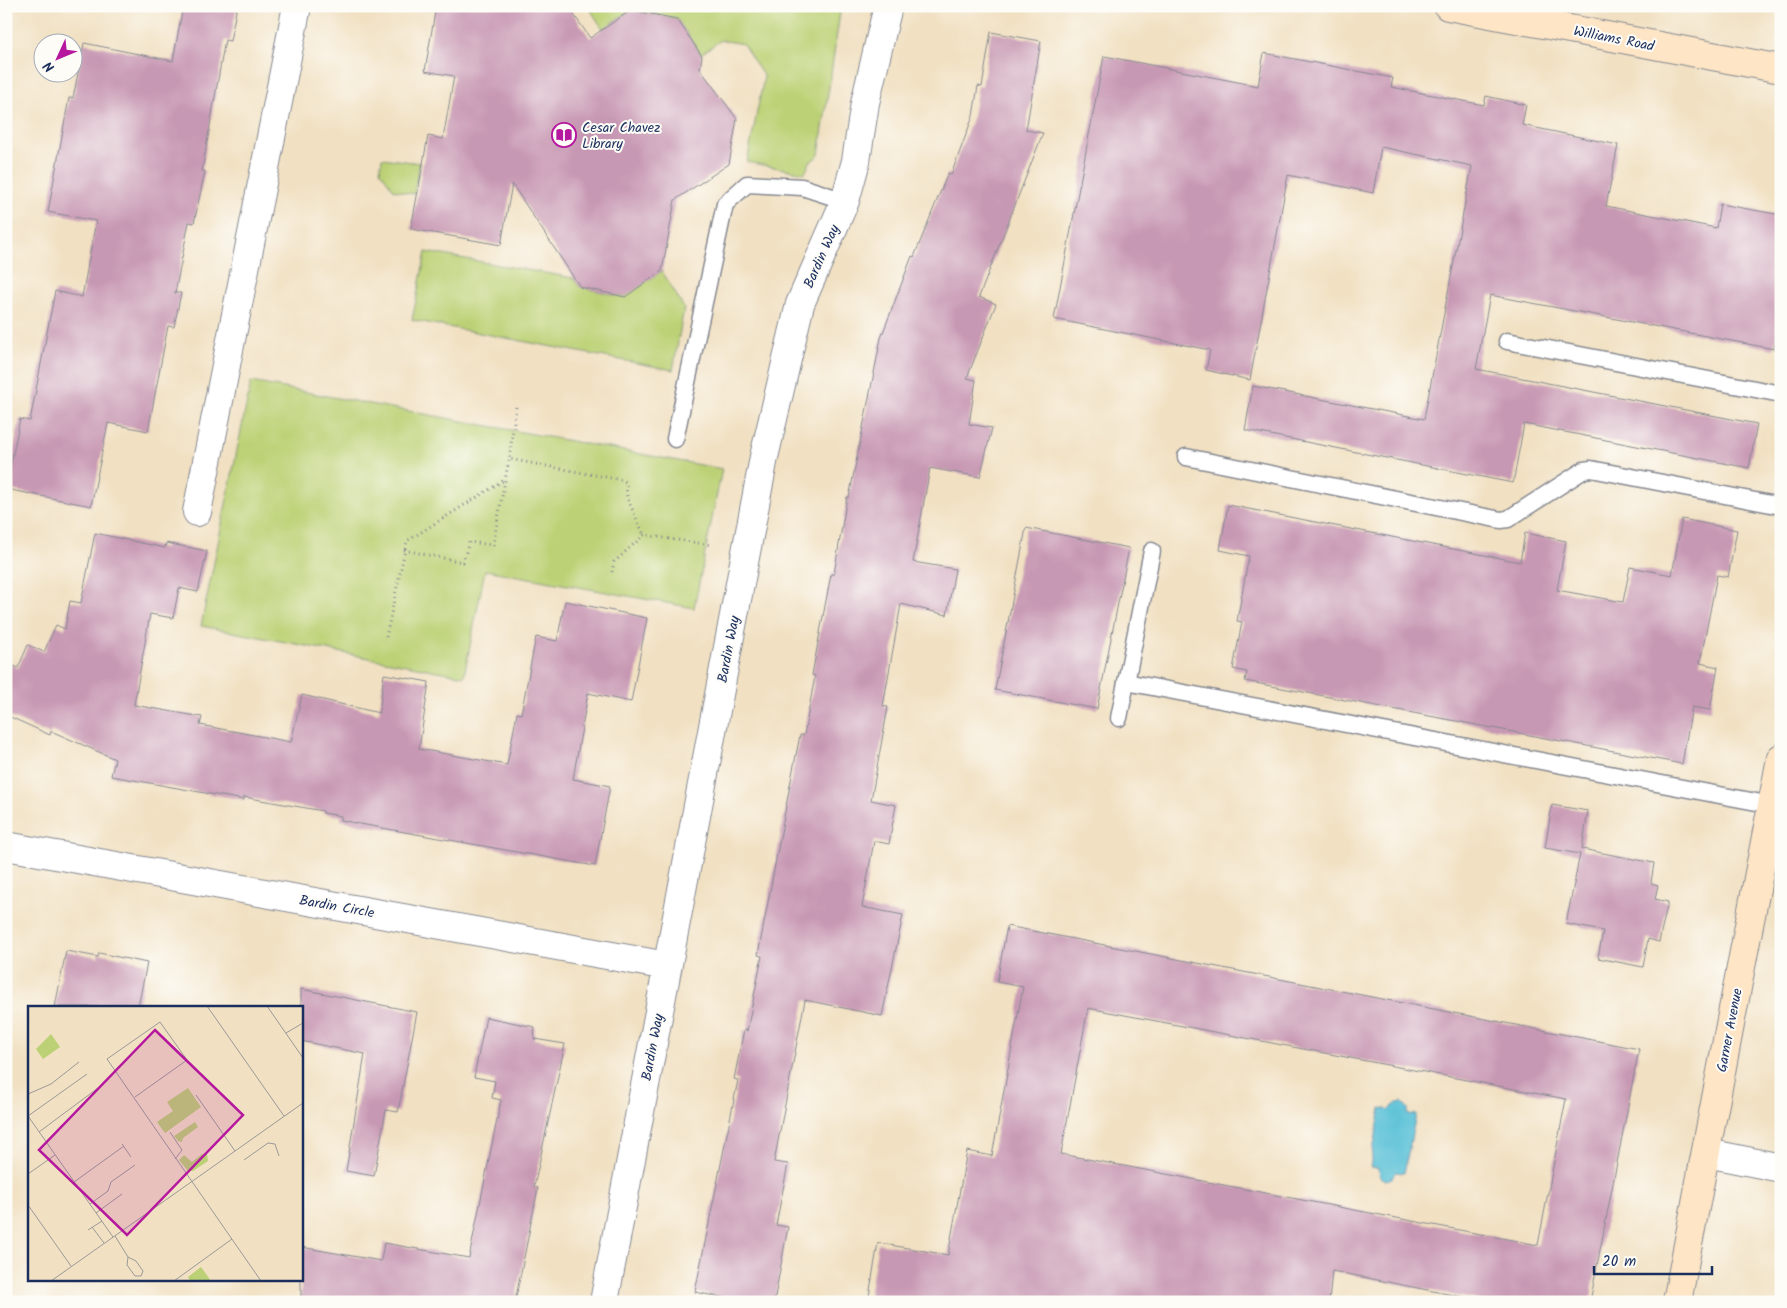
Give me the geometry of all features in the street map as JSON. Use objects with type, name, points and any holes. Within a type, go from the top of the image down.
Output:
[{"type":"street","points":[[197,512],[297,6]]},
{"type":"street","name":"Bardin Way","points":[[604,1302],[764,457],[800,304],[845,201],[856,161],[865,103],[888,6]]},
{"type":"street","name":"Williams Road","points":[[1448,6],[1781,69]]},
{"type":"street","name":"Garner Avenue","points":[[1677,1302],[1781,758]]},
{"type":"street","name":"Bardin Circle","points":[[6,846],[667,966]]},
{"type":"street","points":[[1707,1153],[1781,1168]]},
{"type":"lane","points":[[675,439],[725,204],[747,184],[802,187],[845,201]]},
{"type":"lane","points":[[1507,341],[1781,394]]},
{"type":"lane","points":[[1186,457],[1501,520],[1508,519],[1584,470],[1591,469],[1781,506]]},
{"type":"lane","points":[[1119,718],[1152,551]]},
{"type":"lane","points":[[1126,682],[1772,805]]},
{"type":"path","points":[[404,550],[463,562],[470,542],[493,545],[506,479],[516,407]]},
{"type":"path","points":[[509,459],[626,482],[627,498],[644,534]]},
{"type":"path","points":[[386,637],[407,541],[506,479]]},
{"type":"path","points":[[644,534],[709,544],[746,553]]},
{"type":"path","points":[[612,572],[614,562],[644,534]]},
{"type":"green space","points":[[588,6],[841,6],[819,155],[810,162],[805,173],[747,162],[764,77],[743,44],[721,40],[701,54],[677,19],[631,10],[603,29]]},
{"type":"green space","points":[[382,158],[420,163],[414,194],[394,190],[380,171]]},
{"type":"green space","points":[[426,252],[573,278],[580,287],[624,297],[662,271],[684,308],[673,370],[412,320]]},
{"type":"green space","points":[[251,382],[722,469],[694,608],[485,570],[464,676],[201,626]]},
{"type":"water","points":[[1402,1102],[1408,1108],[1408,1114],[1416,1115],[1404,1173],[1396,1172],[1392,1178],[1386,1180],[1381,1177],[1378,1168],[1370,1167],[1381,1108],[1390,1110],[1394,1104]]},
{"type":"building","points":[[183,6],[237,6],[230,41],[225,40],[202,171],[205,171],[194,223],[189,222],[175,293],[181,293],[174,327],[168,326],[148,431],[108,423],[91,506],[6,489],[20,419],[30,421],[55,291],[82,297],[96,221],[48,212],[69,98],[73,98],[76,82],[82,82],[84,43],[173,61]]},
{"type":"building","points":[[436,6],[568,6],[590,38],[631,10],[677,19],[702,56],[700,69],[737,119],[729,164],[675,200],[662,271],[625,297],[580,287],[512,184],[501,245],[411,229],[428,136],[443,139],[454,76],[425,71]]},
{"type":"building","points":[[991,32],[1041,41],[1026,130],[1043,133],[979,297],[996,304],[967,378],[976,380],[969,424],[992,428],[980,477],[930,468],[913,562],[955,569],[947,615],[901,604],[883,706],[888,707],[871,800],[896,805],[889,844],[874,841],[862,907],[903,915],[882,1016],[805,1000],[774,1162],[788,1164],[776,1225],[788,1227],[774,1302],[744,1302],[695,1292],[738,1080],[734,1079],[744,1030],[747,1031],[762,956],[758,955],[790,785],[800,735],[804,735],[815,676],[812,675],[831,574],[834,574],[847,497],[849,497],[881,338],[912,256],[914,257],[948,173],[951,175],[973,116],[978,86],[982,87]]},
{"type":"building","points":[[1264,53],[1393,78],[1391,87],[1484,105],[1486,96],[1526,105],[1522,125],[1618,145],[1606,206],[1716,228],[1720,204],[1781,215],[1781,310],[1774,349],[1490,295],[1476,369],[1757,424],[1749,468],[1524,424],[1513,483],[1245,430],[1253,386],[1424,419],[1472,166],[1381,147],[1373,193],[1288,175],[1250,380],[1206,370],[1210,350],[1054,319],[1104,56],[1258,86]]},
{"type":"building","points":[[1228,505],[1520,562],[1525,533],[1566,541],[1557,590],[1623,602],[1630,567],[1672,575],[1682,519],[1737,530],[1728,577],[1717,575],[1700,663],[1718,667],[1710,710],[1692,707],[1682,764],[1245,681],[1247,672],[1233,669],[1242,622],[1237,621],[1249,556],[1220,550]]},
{"type":"building","points":[[1026,528],[1129,548],[1097,709],[995,690]]},
{"type":"building","points":[[95,533],[165,548],[166,543],[207,551],[198,592],[179,588],[173,618],[150,614],[134,705],[202,717],[200,725],[291,742],[302,695],[379,713],[384,674],[429,682],[419,749],[507,765],[517,713],[521,714],[536,637],[557,641],[565,601],[647,618],[631,702],[588,693],[573,779],[610,786],[595,866],[360,824],[341,820],[341,816],[323,813],[323,811],[244,797],[244,800],[111,776],[115,759],[51,731],[50,735],[6,715],[6,662],[18,668],[28,645],[44,652],[56,625],[65,629],[70,601],[81,603]]},
{"type":"building","points":[[1552,805],[1588,811],[1582,849],[1654,863],[1651,883],[1658,885],[1655,899],[1668,902],[1659,942],[1648,939],[1643,967],[1598,958],[1603,931],[1566,924],[1580,854],[1545,848]]},
{"type":"building","points":[[1007,926],[1639,1049],[1590,1302],[1488,1302],[1332,1271],[1329,1302],[868,1302],[878,1243],[948,1255],[967,1151],[992,1156],[1023,987],[997,982]],"holes":[[[1088,1008],[1566,1099],[1538,1245],[1061,1154]]]},
{"type":"building","points":[[66,951],[98,957],[99,953],[147,963],[138,1006],[55,1006]]},
{"type":"building","points":[[301,989],[417,1012],[398,1112],[386,1110],[374,1176],[346,1171],[365,1054],[302,1041]]},
{"type":"building","points":[[486,1017],[535,1027],[534,1039],[565,1044],[534,1187],[538,1188],[515,1302],[301,1302],[302,1247],[381,1261],[384,1243],[469,1258],[501,1100],[492,1098],[495,1081],[474,1077]]},
{"type":"place","name":"Cesar Chavez Library","points":[[564,135]]}]
